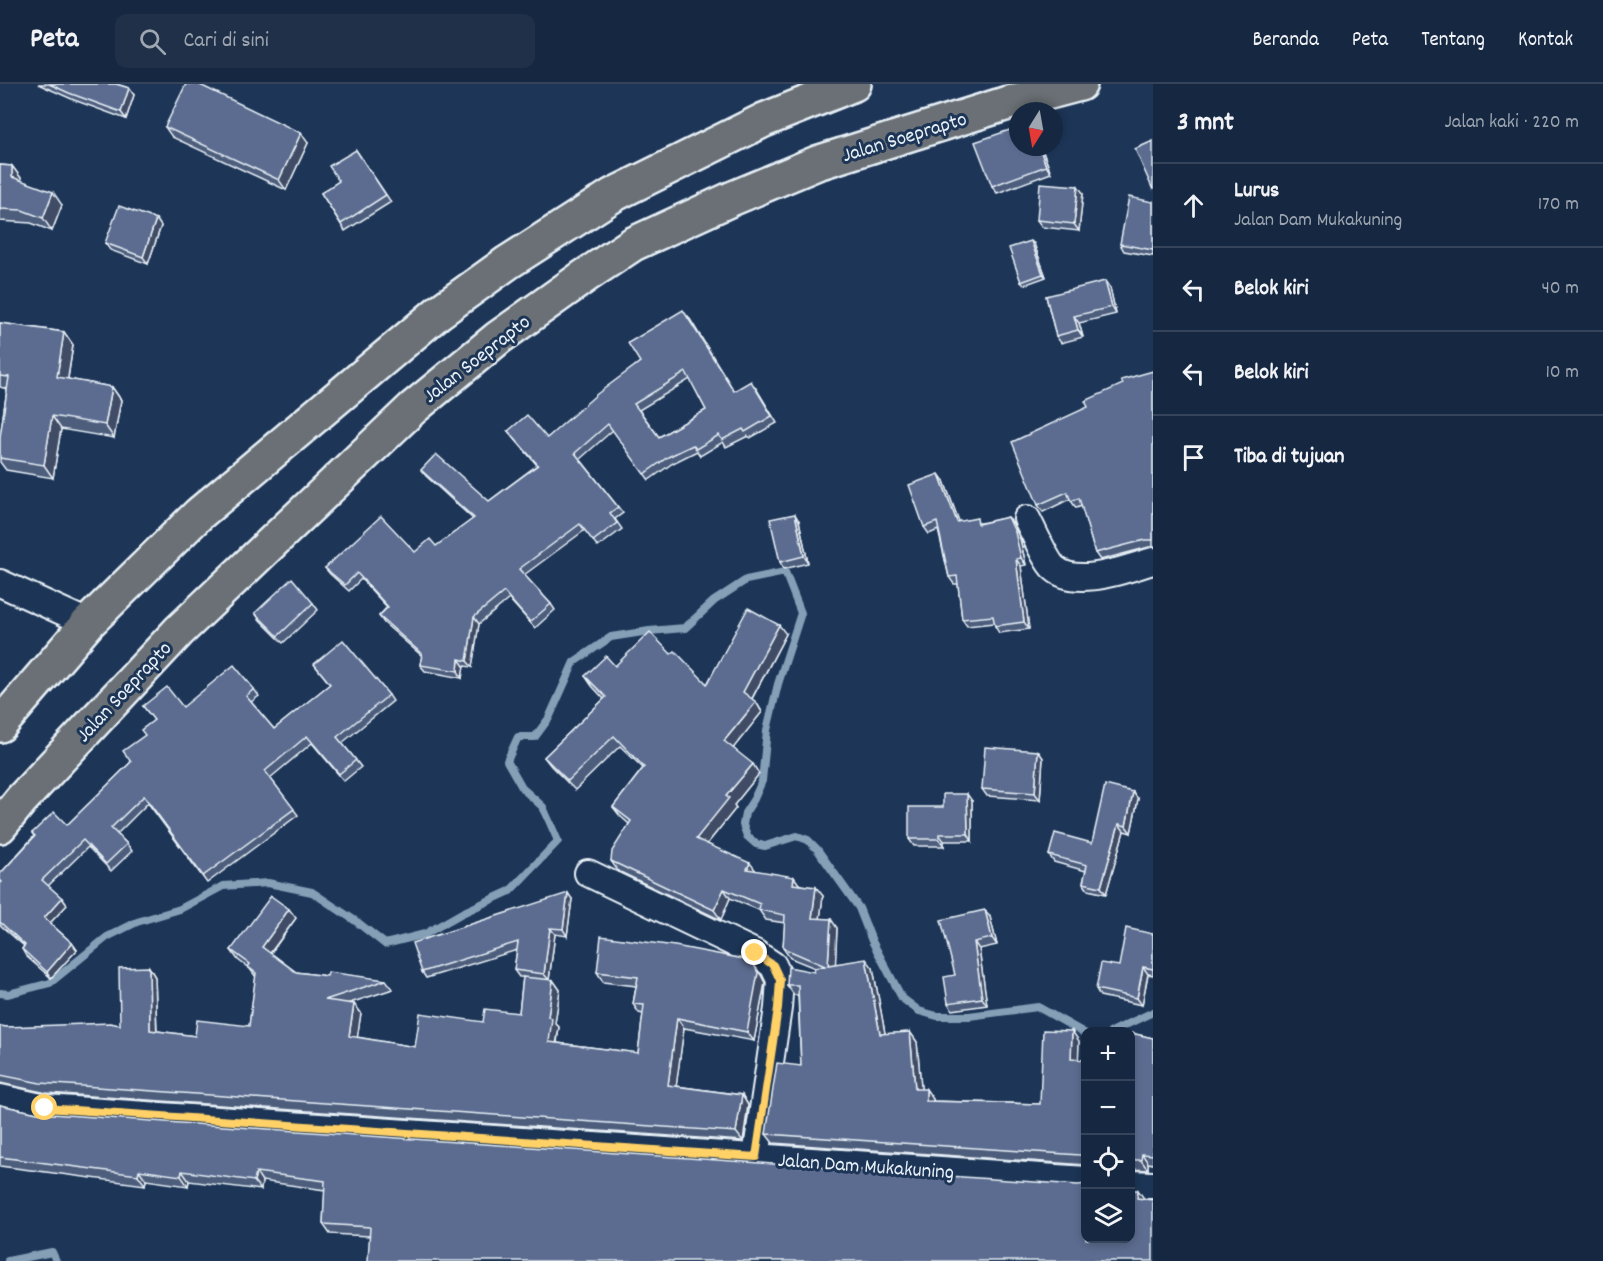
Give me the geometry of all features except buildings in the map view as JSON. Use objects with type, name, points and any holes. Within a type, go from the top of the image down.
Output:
[{"type":"highway","points":[[0,725],[88,623],[199,514],[439,312],[507,262],[613,195],[764,120],[854,84]]},
{"type":"highway","name":"Jalan Soeprapto","points":[[0,826],[21,800],[179,631],[413,408],[498,338],[585,276],[633,244],[817,163],[1080,84]]},
{"type":"street","points":[[1027,519],[1053,568],[1070,578],[1095,577],[1153,561]]},
{"type":"street","points":[[0,583],[88,623]]},
{"type":"street","points":[[588,873],[755,953],[773,965],[780,980],[778,1008],[756,1157]]},
{"type":"street","name":"Jalan Dam Mukakuning","points":[[0,1098],[45,1108],[1081,1180]]},
{"type":"street","points":[[1135,1184],[1153,1185]]},
{"type":"waterway","points":[[0,993],[8,994],[50,983],[107,937],[137,922],[180,909],[223,886],[268,883],[312,892],[385,944],[425,934],[462,913],[510,891],[558,841],[543,807],[523,789],[507,761],[518,737],[535,737],[549,718],[574,662],[611,637],[685,628],[714,601],[746,580],[785,572],[801,613],[778,684],[767,730],[762,781],[745,813],[743,825],[747,836],[756,844],[765,846],[797,836],[808,840],[817,849],[859,908],[872,941],[902,998],[919,1011],[937,1016],[969,1016],[1038,1007],[1081,1031]]},
{"type":"waterway","points":[[1122,1027],[1153,1012]]},
{"type":"waterway","points":[[8,1261],[52,1252],[56,1261]]},
{"type":"route","points":[[45,1108],[756,1157],[780,980],[773,965],[755,953]]}]
